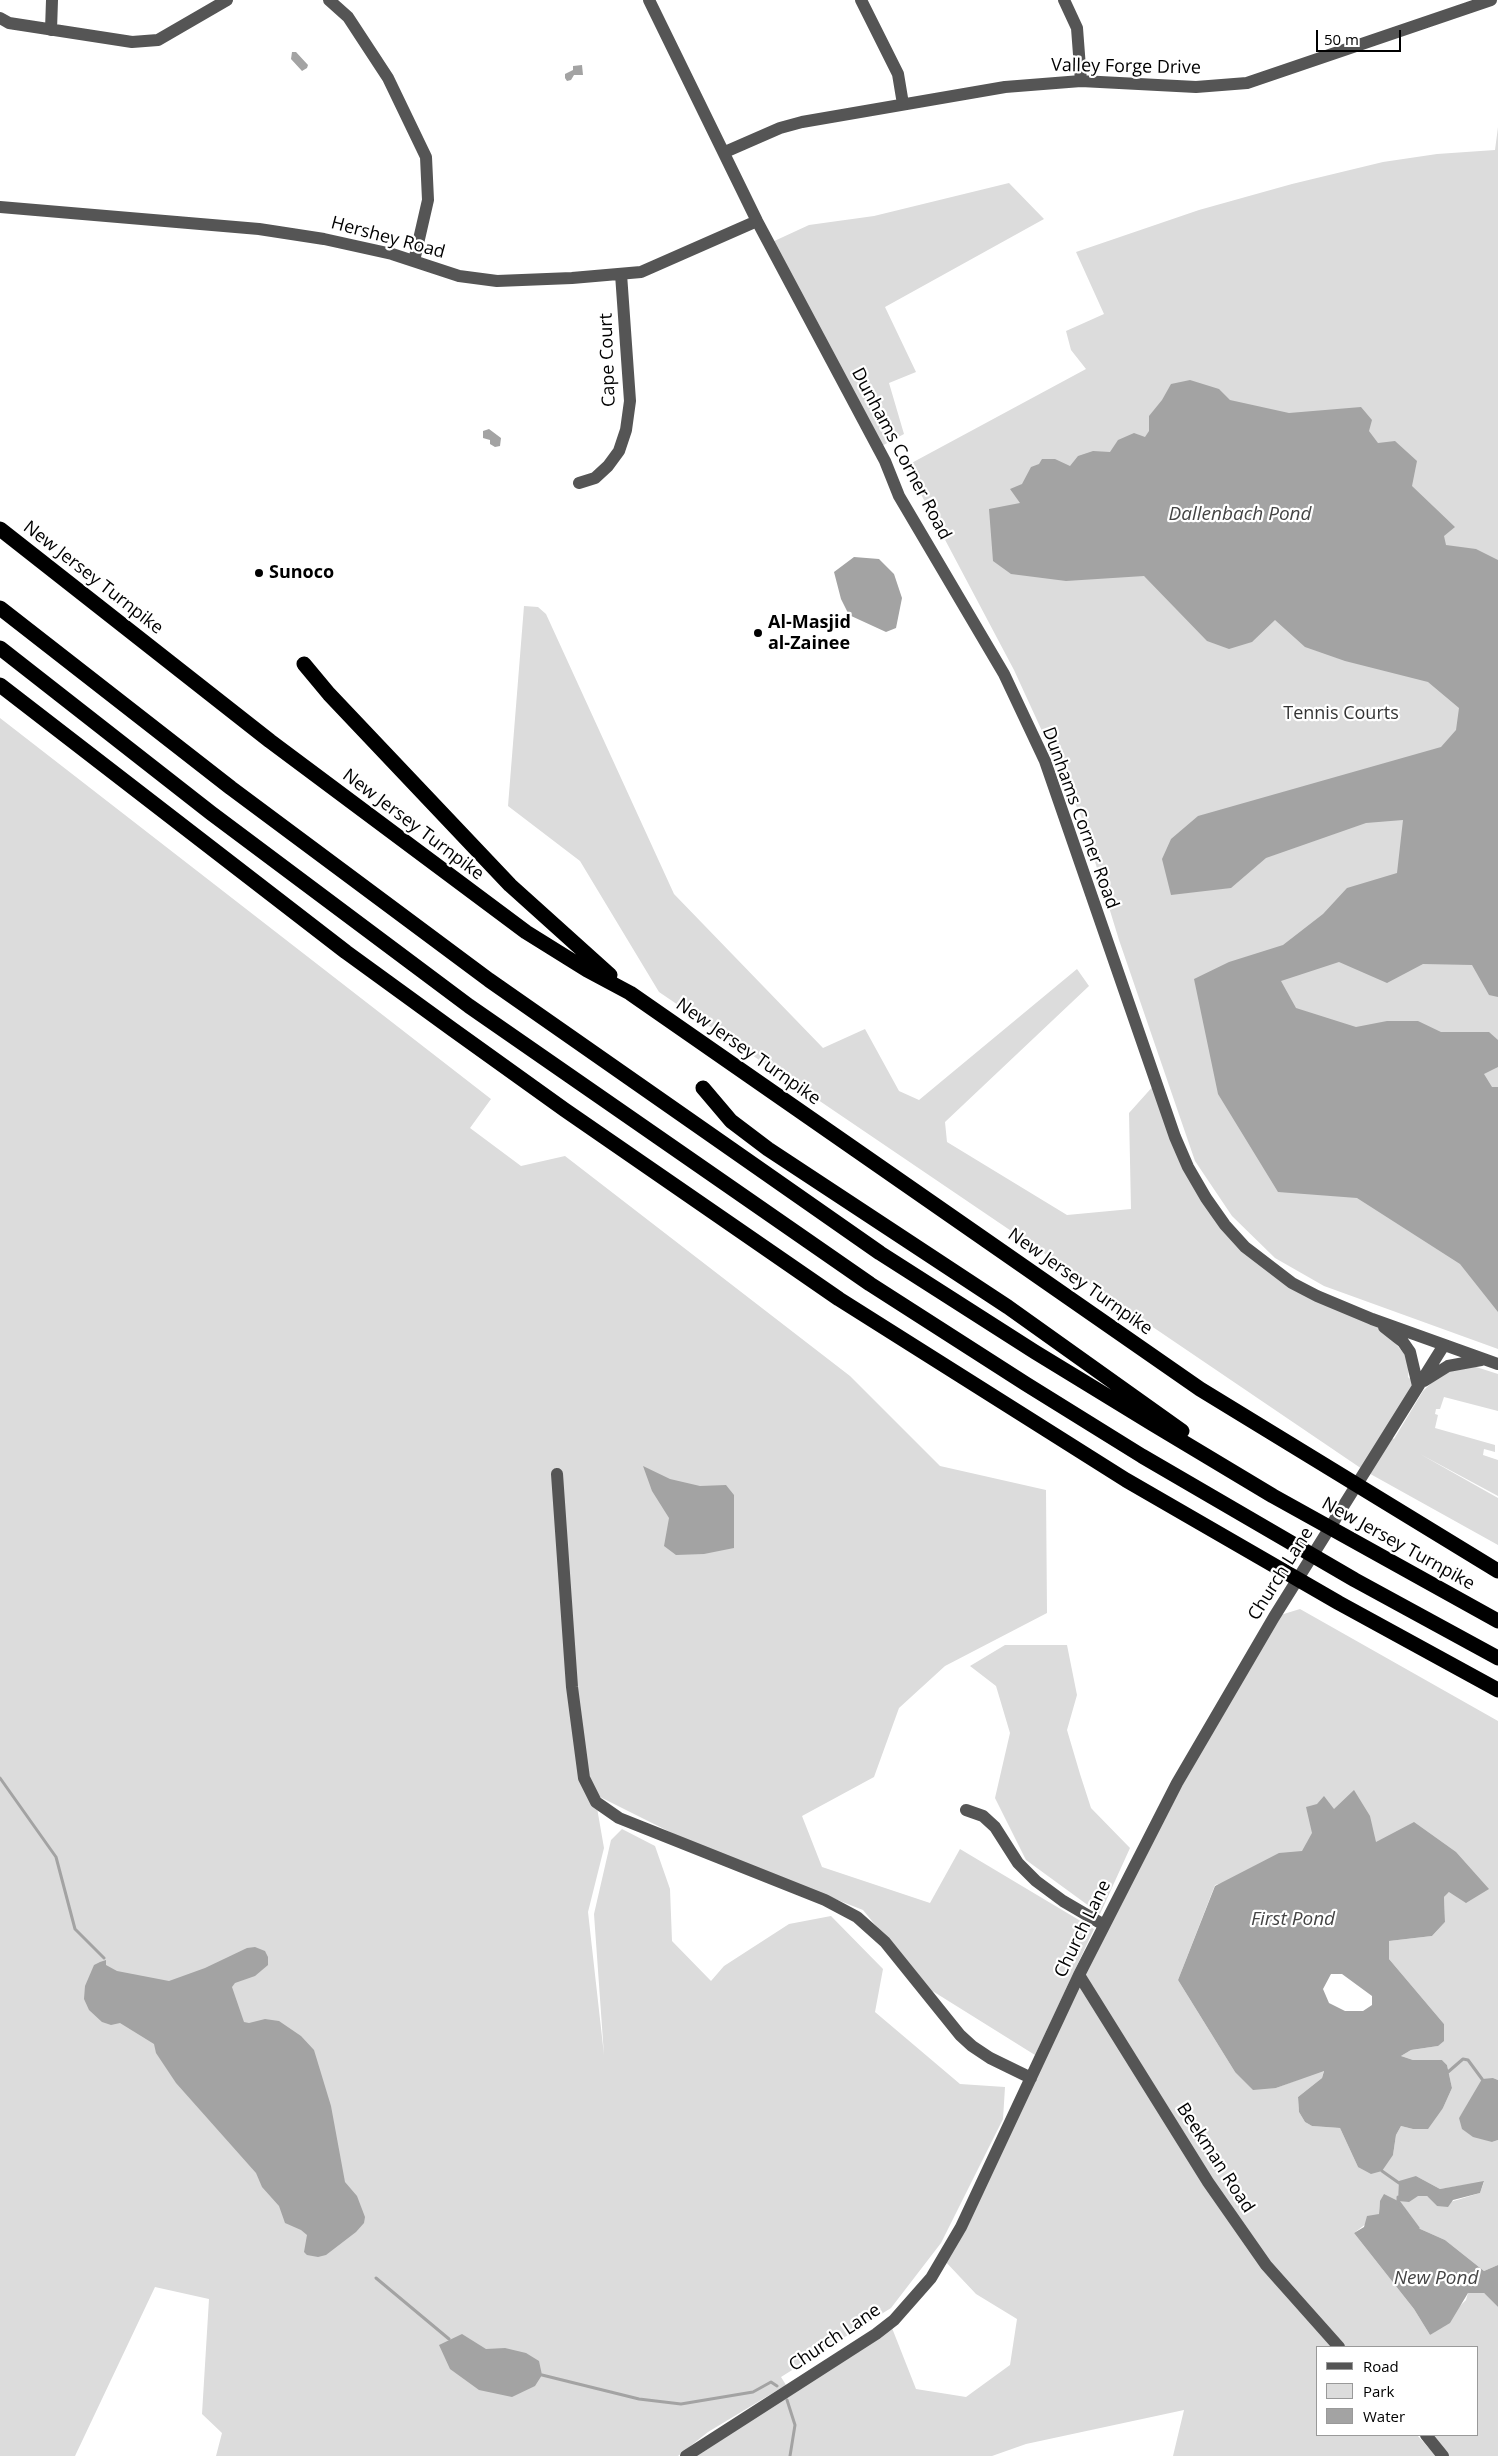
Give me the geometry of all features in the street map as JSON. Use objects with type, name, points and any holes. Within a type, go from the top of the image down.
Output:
[{"type":"highway","name":"New Jersey Turnpike","points":[[0,529],[270,741],[414,851],[526,932],[587,970],[630,993],[1200,1389],[1498,1571]]},
{"type":"highway","name":"New Jersey Turnpike","points":[[0,608],[381,902],[709,1136],[880,1252],[1035,1352],[1273,1496],[1498,1621]]},
{"type":"highway","points":[[0,648],[210,813],[462,1000],[870,1284],[1142,1456],[1355,1580],[1498,1658]]},
{"type":"highway","points":[[304,664],[329,694],[510,885],[544,918],[630,993]]},
{"type":"highway","points":[[0,685],[354,958],[565,1110],[839,1299],[1015,1412],[1134,1484],[1338,1603],[1498,1690]]},
{"type":"highway","points":[[703,1088],[731,1121],[762,1145],[1030,1322],[1273,1496]]},
{"type":"street","points":[[51,30],[52,0]]},
{"type":"street","points":[[0,18],[9,23],[132,42],[158,40],[227,0]]},
{"type":"street","points":[[329,0],[348,17],[388,78],[426,157],[428,200],[414,261]]},
{"type":"street","name":"Dunhams Corner Road","points":[[649,0],[757,221],[885,461],[900,496],[1004,674],[1045,761],[1155,1084],[1188,1167],[1225,1225],[1269,1267],[1292,1283],[1317,1296],[1372,1319],[1498,1364]]},
{"type":"street","points":[[860,0],[898,74],[903,104]]},
{"type":"street","points":[[1064,0],[1078,28],[1081,81]]},
{"type":"street","name":"Valley Forge Drive","points":[[724,152],[780,128],[802,122],[1005,87],[1081,81],[1196,88],[1247,83],[1491,0]]},
{"type":"street","name":"Hershey Road","points":[[0,207],[259,229],[324,239],[392,254],[460,276],[497,281],[641,272],[757,221]]},
{"type":"street","name":"Cape Court","points":[[579,483],[594,478],[608,466],[619,451],[626,430],[630,401],[621,274]]},
{"type":"street","points":[[1372,1319],[1403,1342],[1410,1352],[1418,1386],[1448,1366],[1474,1360],[1485,1360]]},
{"type":"street","name":"Church Lane","points":[[686,2456],[876,2334],[894,2320],[915,2298],[943,2259],[961,2227],[1079,1975],[1177,1783],[1274,1617],[1444,1345]]},
{"type":"street","points":[[557,1474],[572,1687],[584,1778],[596,1802],[619,1818],[825,1900],[857,1917],[885,1942],[960,2034],[972,2046],[990,2058],[1031,2078]]},
{"type":"street","points":[[966,1810],[983,1816],[995,1827],[1018,1862],[1036,1881],[1063,1901],[1104,1925]]},
{"type":"street","name":"Beekman Road","points":[[1079,1975],[1208,2182],[1266,2265],[1337,2346]]},
{"type":"street","points":[[1427,2436],[1443,2456]]},
{"type":"green space","name":"Tennis Courts","points":[[1498,127],[1498,1349],[1324,1286],[1275,1258],[1232,1216],[1195,1161],[1119,940],[1081,816],[1014,670],[906,466],[1086,369],[1071,350],[1066,331],[1104,314],[1076,252],[1199,210],[1292,184],[1383,162],[1437,154],[1495,150]]},
{"type":"green space","points":[[1009,183],[1044,219],[885,307],[916,372],[889,383],[904,434],[878,448],[770,243],[809,225],[874,216]]},
{"type":"green space","points":[[524,606],[538,607],[546,614],[674,894],[823,1048],[865,1029],[899,1091],[919,1100],[1077,969],[1089,986],[945,1122],[947,1142],[1067,1215],[1131,1209],[1129,1113],[1155,1084],[1206,1198],[1269,1267],[1372,1319],[1405,1354],[1409,1366],[1408,1377],[1418,1386],[1387,1435],[1394,1439],[1423,1391],[1442,1373],[1473,1366],[1498,1374],[1498,1411],[1444,1397],[1440,1409],[1436,1409],[1435,1414],[1438,1415],[1435,1428],[1495,1445],[1495,1452],[1484,1449],[1483,1455],[1498,1460],[1498,1496],[1420,1454],[1498,1498],[1498,1545],[1365,1471],[659,992],[580,861],[508,806]]},
{"type":"green space","points":[[0,718],[491,1099],[470,1128],[521,1166],[565,1156],[850,1376],[940,1466],[1046,1490],[1047,1613],[945,1666],[899,1708],[874,1777],[802,1816],[822,1867],[930,1903],[960,1849],[1094,1929],[1035,2055],[926,1987],[863,1910],[692,1843],[590,1792],[596,1802],[604,1848],[588,1912],[604,2055],[594,1914],[611,1840],[622,1829],[655,1846],[670,1889],[672,1941],[711,1981],[724,1966],[789,1924],[831,1916],[883,1969],[875,2012],[960,2084],[1005,2087],[1003,2119],[941,2243],[891,2308],[781,2377],[786,2385],[708,2432],[678,2456],[216,2456],[222,2433],[202,2414],[209,2299],[155,2287],[75,2456],[0,2456]]},
{"type":"green space","points":[[1300,1609],[1498,1721],[1498,2080],[1493,2078],[1469,2103],[1459,2118],[1492,2142],[1498,2140],[1498,2265],[1484,2271],[1445,2240],[1418,2228],[1398,2201],[1380,2201],[1379,2214],[1354,2233],[1414,2309],[1430,2335],[1466,2300],[1468,2293],[1484,2293],[1498,2307],[1498,2456],[1443,2456],[1427,2436],[1478,2436],[1478,2346],[1316,2346],[1316,2436],[1418,2436],[1436,2456],[1173,2456],[1184,2410],[1026,2444],[992,2456],[697,2456],[892,2328],[916,2389],[966,2397],[1010,2365],[1017,2319],[976,2294],[943,2259],[1079,1975],[1274,1617]],"holes":[[[1376,1842],[1449,1892],[1444,1897],[1445,1922],[1432,1936],[1389,1941],[1389,1959],[1444,2024],[1438,2046],[1411,2050],[1401,2056],[1413,2060],[1442,2060],[1447,2065],[1452,2088],[1443,2108],[1413,2129],[1401,2126],[1396,2135],[1393,2155],[1358,2167],[1340,2128],[1312,2126],[1305,2122],[1299,2112],[1298,2097],[1322,2078],[1324,2070],[1276,2088],[1235,2072],[1178,1980],[1215,1885]],[[1416,2176],[1440,2189],[1484,2182],[1480,2193],[1437,2206],[1427,2196],[1418,2196]]]},
{"type":"green space","points":[[1005,1645],[1067,1645],[1077,1695],[1067,1730],[1080,1774],[1091,1808],[1130,1848],[1100,1914],[1026,1860],[995,1798],[1010,1733],[996,1686],[970,1666]]},
{"type":"water","points":[[292,52],[296,52],[308,65],[307,68],[302,71],[291,59]]},
{"type":"water","points":[[582,65],[583,75],[574,75],[571,80],[567,81],[565,74],[573,70],[573,66]]},
{"type":"water","name":"Dallenbach Pond","points":[[1190,380],[1219,389],[1230,400],[1289,413],[1361,407],[1372,420],[1369,431],[1378,443],[1395,441],[1417,461],[1412,486],[1455,527],[1444,536],[1446,545],[1476,549],[1498,560],[1498,997],[1489,995],[1472,965],[1423,964],[1387,983],[1339,962],[1281,981],[1296,1008],[1356,1027],[1387,1021],[1418,1021],[1441,1032],[1489,1032],[1498,1040],[1498,1067],[1484,1074],[1492,1087],[1498,1087],[1498,1312],[1460,1264],[1357,1198],[1278,1192],[1218,1094],[1194,979],[1229,962],[1283,945],[1323,914],[1347,888],[1397,873],[1403,820],[1366,823],[1266,858],[1231,888],[1171,895],[1162,859],[1171,839],[1198,816],[1441,747],[1456,730],[1459,708],[1428,682],[1345,661],[1305,647],[1275,620],[1252,642],[1229,649],[1207,641],[1144,576],[1066,581],[1011,574],[993,561],[989,509],[1020,503],[1010,489],[1022,484],[1031,467],[1039,464],[1042,459],[1055,459],[1070,466],[1078,456],[1093,451],[1110,452],[1118,440],[1134,433],[1145,437],[1149,431],[1149,416],[1162,400],[1171,384]]},
{"type":"water","points":[[489,429],[501,438],[500,446],[495,447],[490,444],[490,440],[483,438],[483,431]]},
{"type":"water","points":[[854,557],[879,559],[894,574],[902,598],[896,628],[886,632],[849,615],[841,599],[834,572]]},
{"type":"water","points":[[643,1466],[670,1479],[700,1486],[726,1485],[734,1495],[734,1548],[704,1554],[676,1555],[664,1546],[669,1518],[652,1491]]},
{"type":"water","name":"First Pond","points":[[1354,1790],[1370,1816],[1376,1842],[1414,1822],[1456,1852],[1489,1889],[1466,1903],[1449,1892],[1444,1897],[1445,1922],[1432,1936],[1389,1941],[1389,1959],[1444,2024],[1444,2041],[1438,2046],[1411,2050],[1401,2056],[1413,2060],[1442,2060],[1447,2065],[1452,2088],[1443,2108],[1428,2129],[1413,2129],[1401,2126],[1396,2135],[1393,2155],[1382,2171],[1371,2174],[1358,2167],[1340,2128],[1312,2126],[1305,2122],[1299,2112],[1298,2097],[1322,2078],[1324,2071],[1276,2088],[1253,2090],[1235,2072],[1178,1980],[1215,1886],[1279,1853],[1302,1851],[1312,1833],[1306,1807],[1317,1804],[1324,1796],[1334,1809]],"holes":[[[1331,1974],[1342,1974],[1372,1996],[1372,2005],[1363,2011],[1345,2011],[1329,2003],[1323,1989]]]},
{"type":"water","points":[[255,1947],[265,1951],[268,1957],[268,1965],[255,1976],[235,1983],[232,1987],[244,2022],[249,2023],[265,2019],[279,2021],[301,2036],[314,2050],[331,2106],[345,2182],[357,2196],[365,2217],[364,2223],[356,2232],[326,2255],[318,2257],[307,2255],[304,2252],[307,2235],[301,2230],[285,2223],[279,2206],[262,2187],[256,2173],[176,2083],[156,2053],[154,2044],[120,2023],[111,2025],[102,2022],[89,2010],[84,1999],[85,1986],[94,1965],[106,1960],[106,1965],[117,1971],[169,1981],[205,1968],[247,1948]]},
{"type":"water","points":[[1493,2078],[1498,2080],[1498,2140],[1492,2142],[1473,2137],[1462,2129],[1459,2118],[1482,2079]]},
{"type":"water","points":[[1416,2176],[1440,2189],[1484,2181],[1480,2193],[1453,2200],[1448,2207],[1437,2206],[1427,2196],[1418,2196],[1409,2202],[1398,2201],[1399,2181]]},
{"type":"water","name":"New Pond","points":[[1384,2194],[1398,2201],[1418,2228],[1445,2240],[1484,2271],[1498,2265],[1498,2307],[1484,2293],[1468,2293],[1450,2323],[1430,2335],[1414,2309],[1354,2233],[1364,2227],[1367,2216],[1379,2214],[1380,2201]]},
{"type":"water","points":[[462,2334],[486,2349],[505,2348],[526,2353],[539,2361],[542,2375],[535,2386],[512,2397],[479,2390],[450,2369],[439,2345]]},
{"type":"waterway","points":[[0,1778],[56,1857],[75,1929],[104,1958]]},
{"type":"waterway","points":[[1448,2072],[1463,2059],[1468,2060],[1482,2079]]},
{"type":"waterway","points":[[1382,2171],[1399,2183]]},
{"type":"waterway","points":[[1398,2197],[1398,2201],[1418,2228]]},
{"type":"waterway","points":[[376,2278],[449,2339]]},
{"type":"waterway","points":[[542,2375],[639,2399],[681,2404],[753,2392],[771,2382],[777,2386]]},
{"type":"waterway","points":[[787,2400],[795,2425],[790,2456]]},
{"type":"place","name":"Sunoco","points":[[259,573]]},
{"type":"place","name":"Al-Masjid al-Zainee","points":[[758,633]]}]
